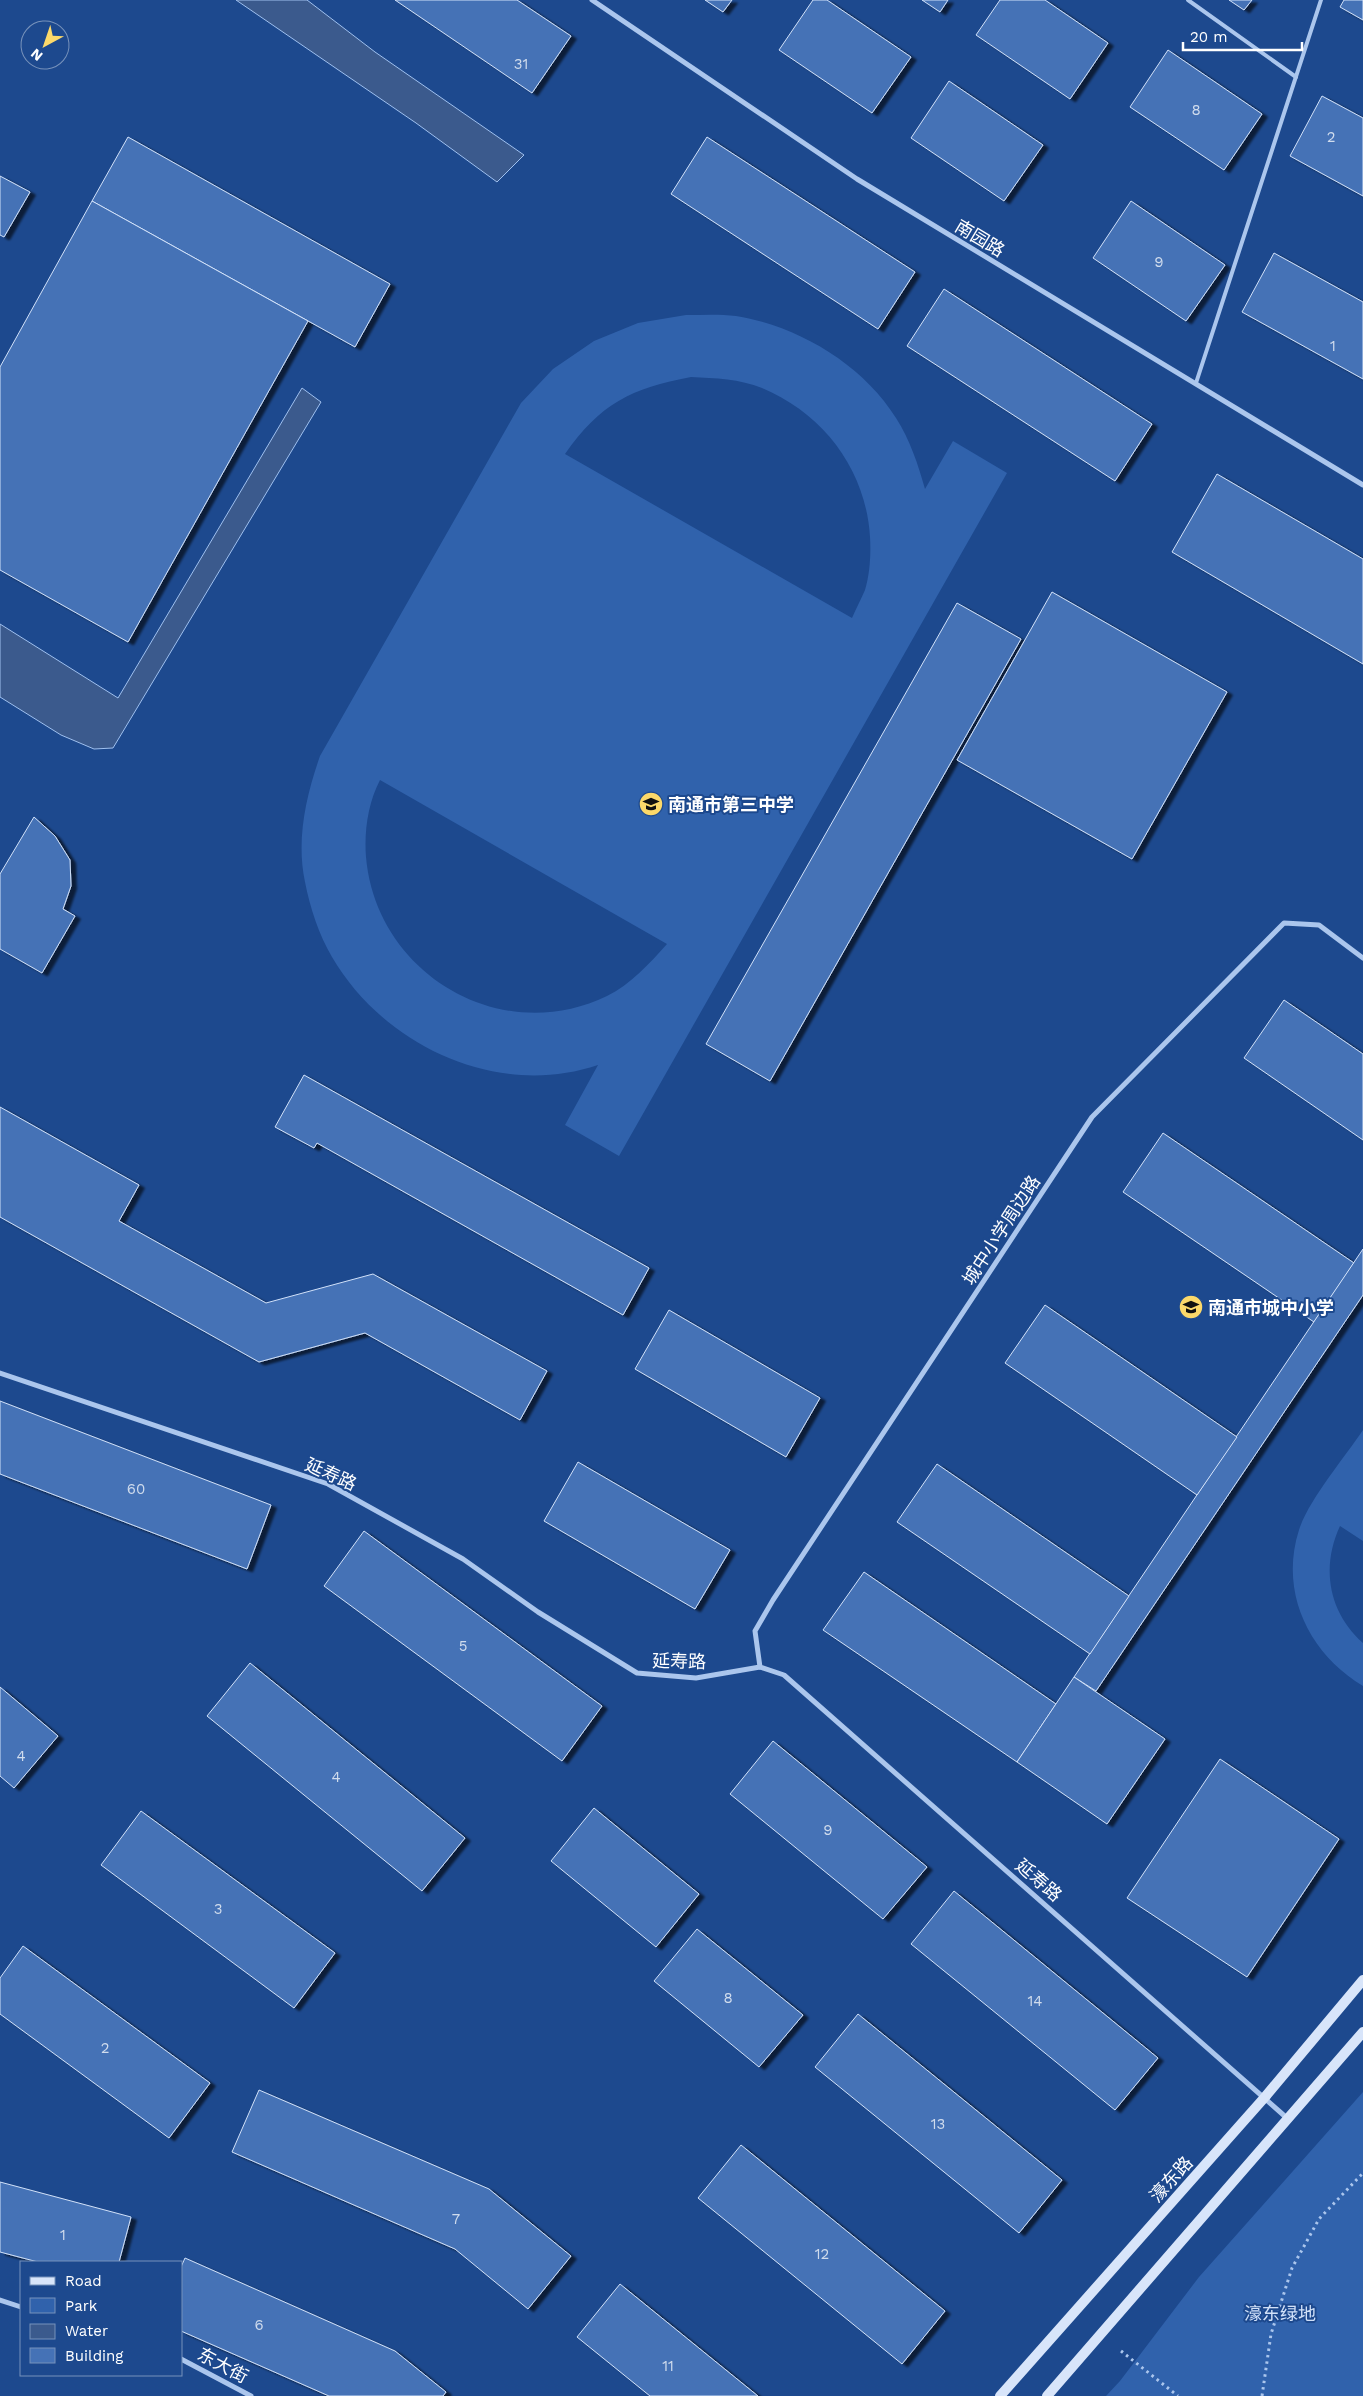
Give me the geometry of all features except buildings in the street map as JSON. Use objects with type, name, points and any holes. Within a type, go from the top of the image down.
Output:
[{"type":"main road","name":"濠东路","points":[[1000,2396],[1266,2097],[1363,1980]]},
{"type":"main road","points":[[1047,2396],[1363,2032]]},
{"type":"street","name":"南园路","points":[[592,0],[857,179],[1363,484]]},
{"type":"street","name":"城中小学周边路","points":[[760,1667],[755,1632],[769,1608],[1092,1117],[1284,923],[1319,925],[1363,958]]},
{"type":"street","name":"延寿路","points":[[0,1373],[328,1484],[463,1559],[538,1612],[637,1674],[696,1678],[760,1667],[784,1675],[1289,2119]]},
{"type":"street","points":[[0,2300],[20,2307]]},
{"type":"street","name":"东大街","points":[[182,2360],[251,2396]]},
{"type":"lane","points":[[1188,0],[1296,77]]},
{"type":"lane","points":[[1196,383],[1321,0]]},
{"type":"path","points":[[1262,2396],[1271,2334],[1292,2268],[1319,2219],[1363,2173]]},
{"type":"path","points":[[1101,2336],[1178,2396]]},
{"type":"green space","points":[[686,315],[736,316],[759,321],[805,338],[847,365],[882,399],[896,418],[905,435],[925,489],[953,441],[1007,473],[619,1156],[565,1125],[598,1065],[560,1074],[521,1075],[483,1069],[447,1057],[412,1039],[381,1016],[354,989],[332,957],[312,911],[302,866],[302,834],[310,787],[320,756],[521,403],[553,369],[594,341],[638,323]],"holes":[[[691,377],[736,381],[762,388],[784,399],[804,413],[838,447],[860,489],[867,512],[870,537],[870,564],[867,584],[852,618],[565,454],[591,422],[619,401],[651,387]],[[380,780],[667,944],[624,986],[607,996],[566,1010],[526,1013],[486,1005],[450,990],[418,966],[393,935],[375,898],[366,857],[366,837],[372,798]]]},
{"type":"green space","points":[[1363,1430],[1363,1541],[1340,1526],[1334,1542],[1330,1573],[1335,1603],[1351,1631],[1363,1643],[1363,1686],[1344,1673],[1327,1657],[1314,1639],[1303,1619],[1296,1598],[1293,1576],[1294,1553],[1299,1530],[1304,1518],[1318,1493]]},
{"type":"green space","name":"濠东绿地","points":[[1363,2092],[1363,2396],[1106,2396],[1120,2381],[1199,2277]]},
{"type":"water","points":[[236,0],[307,0],[375,52],[524,155],[497,182],[416,123]]},
{"type":"water","points":[[302,388],[321,402],[113,748],[94,749],[61,735],[0,697],[0,624],[118,698]]},
{"type":"place","name":"南通市第三中学","points":[[651,804]]},
{"type":"place","name":"南通市城中小学","points":[[1191,1307]]}]
